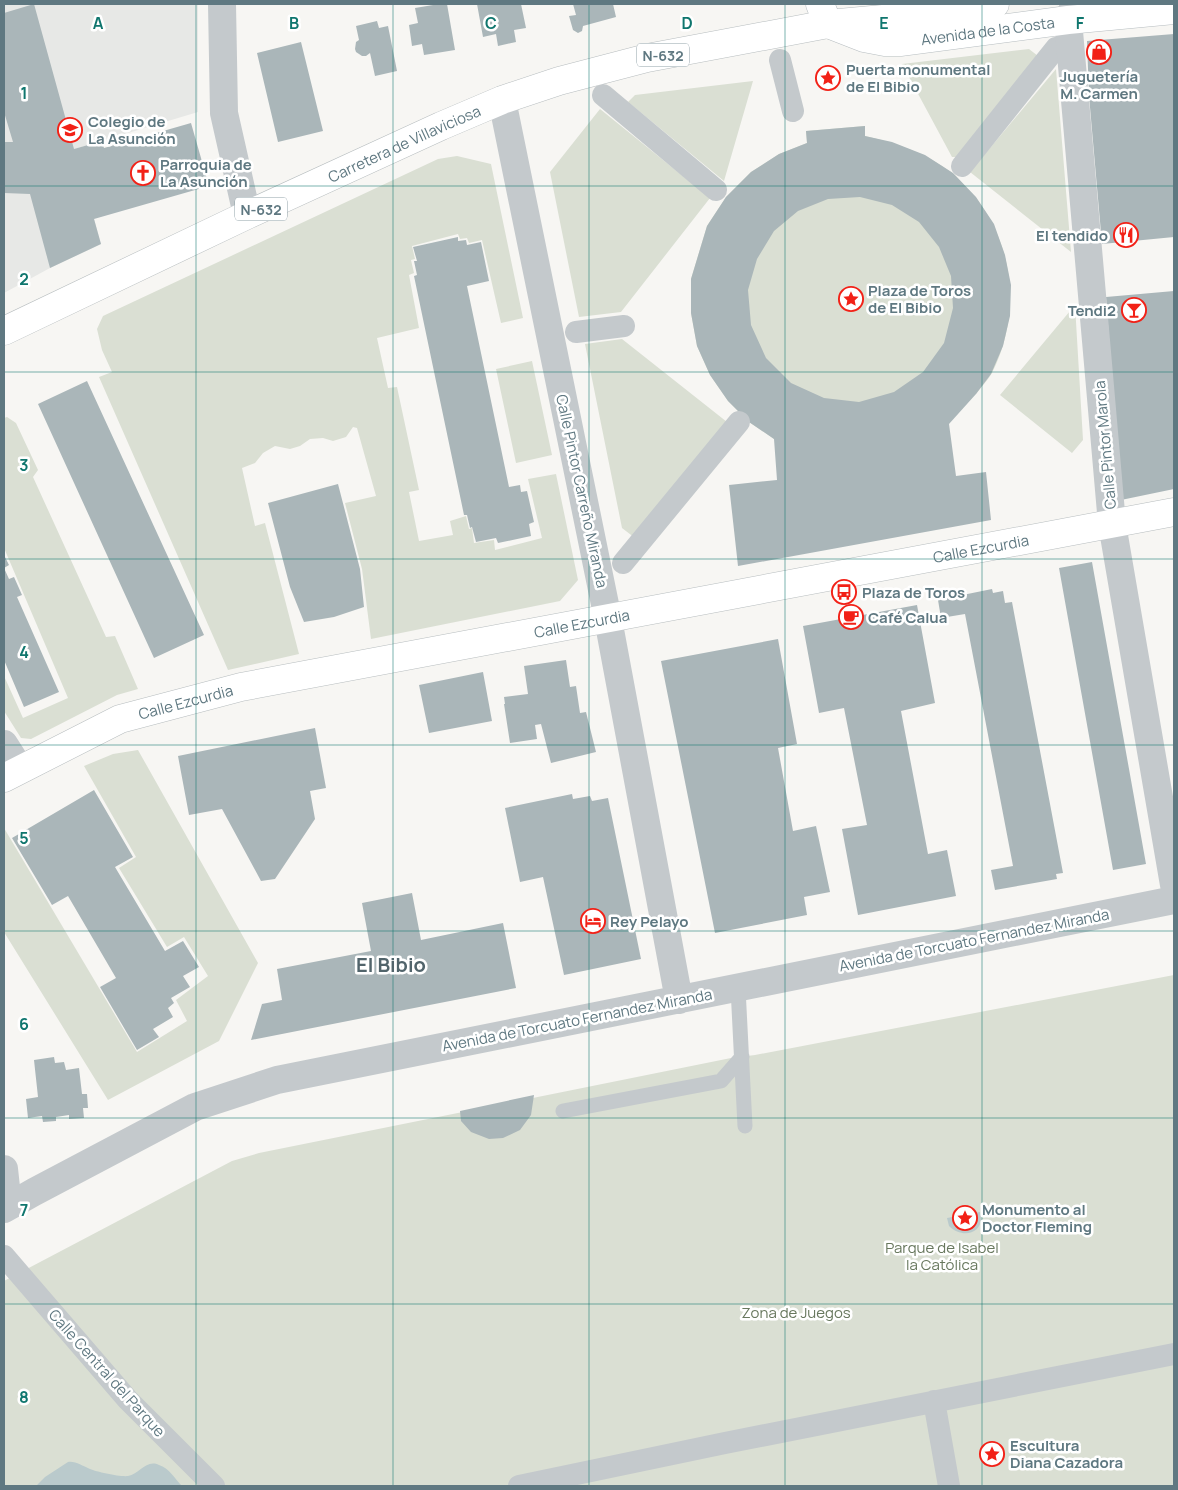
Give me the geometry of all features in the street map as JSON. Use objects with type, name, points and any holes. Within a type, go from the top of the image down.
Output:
[{"type":"main road","name":"N-632","points":[[824,14],[894,18],[995,4]]},
{"type":"main road","name":"Avenida de la Costa","points":[[824,14],[864,38],[885,42],[900,42],[1074,9],[1155,9]]},
{"type":"main road","name":"Carretera de Villaviciosa","points":[[4,331],[247,215],[502,100],[559,81],[824,14]]},
{"type":"main road","name":"Calle Ezcurdia","points":[[12,774],[120,719],[241,687],[1174,512]]},
{"type":"street","points":[[222,4],[224,114],[247,215]]},
{"type":"street","name":"Calle Pintor Marola","points":[[1074,9],[1112,524],[1174,885]]},
{"type":"street","points":[[962,166],[1056,48]]},
{"type":"street","points":[[780,60],[793,111]]},
{"type":"street","points":[[602,95],[716,190]]},
{"type":"street","name":"Calle Pintor Carreño Miranda","points":[[502,100],[608,618],[679,1000]]},
{"type":"street","points":[[576,332],[624,326]]},
{"type":"street","points":[[623,563],[740,422]]},
{"type":"street","points":[[4,744],[12,774]]},
{"type":"street","name":"Avenida de Torcuato Fernandez Miranda","points":[[6,1208],[195,1107],[277,1080],[1174,900]]},
{"type":"street","points":[[4,1169],[6,1208]]},
{"type":"street","name":"Calle Central del Parque","points":[[4,1256],[128,1400],[214,1486]]},
{"type":"street","points":[[519,1486],[1174,1354]]},
{"type":"street","points":[[934,1401],[948,1486]]},
{"type":"lane","points":[[738,988],[745,1126]]},
{"type":"lane","points":[[563,1111],[721,1081],[742,1057]]},
{"type":"shaded area","name":"Colegio de La Asunción","points":[[4,4],[198,4],[198,112],[75,149],[101,244],[50,268],[4,293]]},
{"type":"shaded area","points":[[980,1212],[980,1225],[972,1232],[961,1233],[949,1226],[947,1218]]},
{"type":"shaded area","points":[[68,1462],[76,1463],[98,1472],[124,1476],[132,1475],[147,1465],[154,1464],[163,1466],[182,1486],[36,1486],[45,1477]]},
{"type":"green space","points":[[1029,49],[1038,56],[958,157],[952,157],[902,64]]},
{"type":"green space","points":[[1056,69],[1071,252],[970,172]]},
{"type":"green space","points":[[753,81],[724,181],[628,102],[635,95]]},
{"type":"green space","points":[[600,109],[710,198],[621,312],[579,317],[550,172]]},
{"type":"green space","name":"Plaza de Toros de El Bibio","points":[[865,126],[865,136],[910,150],[932,160],[954,174],[982,206],[994,227],[1009,275],[1008,325],[1002,349],[992,373],[976,394],[774,439],[749,422],[728,401],[710,375],[697,346],[691,313],[691,279],[707,226],[726,197],[751,172],[779,154],[807,143],[806,131]]},
{"type":"green space","points":[[457,156],[491,164],[523,318],[501,323],[482,240],[469,243],[467,238],[460,239],[458,234],[412,246],[415,259],[411,260],[414,273],[409,275],[419,328],[377,338],[388,388],[397,387],[419,490],[409,492],[419,541],[453,535],[450,521],[466,516],[469,529],[472,528],[474,543],[494,540],[495,550],[542,538],[528,479],[556,474],[578,580],[560,601],[371,639],[362,569],[345,503],[376,496],[357,428],[353,427],[346,437],[333,441],[323,438],[310,439],[300,446],[290,449],[275,446],[263,453],[255,463],[242,468],[255,526],[265,523],[299,654],[228,670],[99,377],[112,372],[102,350],[97,329],[103,316],[438,159]]},
{"type":"green space","points":[[1075,305],[1083,440],[1072,453],[1000,395]]},
{"type":"green space","points":[[622,339],[727,422],[635,538],[622,528],[585,344]]},
{"type":"green space","points":[[532,361],[552,455],[516,463],[496,369]]},
{"type":"green space","points":[[7,417],[16,423],[38,470],[33,477],[106,637],[115,636],[138,689],[117,695],[31,739],[21,738],[4,711],[4,676],[23,718],[68,698],[4,548],[4,418]]},
{"type":"green space","points":[[138,750],[258,963],[219,1041],[108,1100],[4,932],[4,828],[137,1052],[187,1021],[176,1000],[208,976],[184,937],[167,947],[119,868],[136,857],[84,766],[113,754]]},
{"type":"green space","name":"Parque de Isabel la Católica","points":[[1174,975],[1174,1486],[4,1486],[4,1281],[232,1161],[259,1153],[731,1058]]},
{"type":"building","points":[[34,4],[74,149],[102,141],[104,148],[191,123],[209,186],[94,219],[101,244],[50,268],[30,194],[4,193],[4,142],[13,142],[4,112],[4,13]]},
{"type":"building","points":[[447,4],[455,50],[424,55],[422,44],[412,46],[409,25],[418,23],[415,8]]},
{"type":"building","points":[[477,4],[521,4],[526,28],[514,30],[516,42],[498,46],[496,34],[483,37]]},
{"type":"building","points":[[573,4],[613,4],[616,17],[583,26],[582,31],[578,33],[573,30],[569,16],[576,15]]},
{"type":"building","points":[[377,21],[379,28],[388,26],[397,71],[375,76],[370,53],[362,56],[355,49],[356,42],[359,40],[356,26]]},
{"type":"building","points":[[1174,34],[1174,237],[1102,244],[1089,96],[1087,41]]},
{"type":"building","points":[[301,42],[323,131],[278,142],[257,53]]},
{"type":"building","points":[[865,126],[865,136],[892,142],[925,155],[953,173],[976,197],[994,224],[1005,255],[1011,285],[1010,316],[1003,346],[991,374],[949,424],[956,476],[986,472],[991,520],[738,566],[729,485],[777,480],[774,439],[749,422],[728,401],[710,375],[697,346],[691,313],[691,279],[707,226],[726,197],[751,172],[779,154],[807,143],[806,131]],"holes":[[[860,197],[892,205],[919,222],[939,247],[951,276],[953,308],[944,343],[923,372],[894,392],[859,402],[824,398],[791,383],[766,358],[751,325],[748,290],[757,259],[774,231],[798,211],[828,199]]]},
{"type":"building","points":[[458,237],[458,241],[466,240],[467,245],[481,242],[489,281],[467,286],[509,487],[520,485],[521,492],[527,491],[534,522],[529,524],[531,536],[498,543],[496,538],[476,542],[467,515],[464,515],[414,276],[417,275],[414,261],[417,261],[413,247]]},
{"type":"building","points":[[1174,291],[1174,489],[1121,500],[1106,297]]},
{"type":"building","points":[[87,381],[204,635],[154,658],[38,404]]},
{"type":"building","points":[[338,484],[360,569],[364,607],[334,617],[304,622],[290,587],[268,503]]},
{"type":"building","points":[[4,555],[9,565],[4,568]]},
{"type":"building","points":[[1092,562],[1146,864],[1113,870],[1059,568]]},
{"type":"building","points":[[4,568],[9,579],[14,577],[22,595],[17,597],[59,692],[24,707],[4,660]]},
{"type":"building","points":[[992,589],[993,593],[1003,591],[1005,603],[1012,602],[1063,873],[1056,874],[1057,879],[995,890],[991,870],[1013,866],[965,614],[941,618],[938,600]]},
{"type":"building","points":[[917,605],[935,703],[901,711],[928,854],[947,850],[956,896],[858,915],[842,829],[867,825],[844,708],[819,713],[803,626]]},
{"type":"building","points":[[778,639],[797,744],[778,748],[793,831],[816,826],[830,892],[804,897],[807,915],[715,933],[661,661]]},
{"type":"building","points":[[566,660],[570,687],[576,686],[580,713],[586,712],[596,752],[551,763],[541,724],[535,725],[537,739],[510,743],[504,697],[528,694],[524,666]]},
{"type":"building","points":[[483,672],[492,721],[429,733],[419,685]]},
{"type":"building","points":[[315,728],[326,788],[310,791],[315,819],[275,879],[261,881],[222,809],[189,815],[178,756]]},
{"type":"building","points":[[94,790],[133,857],[115,867],[165,951],[183,941],[199,967],[183,976],[190,987],[171,998],[174,1003],[168,1008],[173,1017],[153,1029],[159,1037],[137,1050],[100,987],[116,978],[68,896],[52,905],[12,838]]},
{"type":"building","name":"Rey Pelayo","points":[[572,794],[573,799],[590,796],[592,801],[608,798],[641,959],[564,975],[543,877],[520,882],[505,808]]},
{"type":"building","points":[[412,893],[421,940],[503,923],[516,988],[251,1040],[262,1004],[282,1000],[277,969],[371,951],[362,903]]},
{"type":"building","points":[[54,1057],[55,1063],[64,1062],[66,1070],[79,1068],[82,1094],[87,1094],[88,1108],[83,1108],[84,1118],[69,1119],[69,1115],[56,1117],[56,1121],[43,1122],[42,1116],[28,1118],[26,1099],[38,1097],[34,1060]]},
{"type":"building","points":[[534,1095],[531,1115],[520,1130],[503,1138],[489,1139],[471,1132],[461,1121],[460,1111]]},
{"type":"place","name":"Juguetería M. Carmen","points":[[1099,52]]},
{"type":"place","name":"Puerta monumental de El Bibio","points":[[828,78]]},
{"type":"place","name":"Colegio de La Asunción","points":[[70,130]]},
{"type":"place","name":"Parroquia de La Asunción","points":[[143,173]]},
{"type":"place","name":"El tendido","points":[[1126,235]]},
{"type":"place","name":"Plaza de Toros de El Bibio","points":[[851,299]]},
{"type":"place","name":"Tendi2","points":[[1134,310]]},
{"type":"place","name":"Plaza de Toros","points":[[844,592]]},
{"type":"place","name":"Café Calua","points":[[851,617]]},
{"type":"place","name":"Rey Pelayo","points":[[593,921]]},
{"type":"place","name":"Monumento al Doctor Fleming","points":[[965,1218]]},
{"type":"place","name":"Escultura Diana Cazadora","points":[[992,1454]]},
{"type":"district","name":"El Bibio","points":[[391,964]]},
{"type":"park label","name":"Zona de Juegos","points":[[796,1312]]}]
